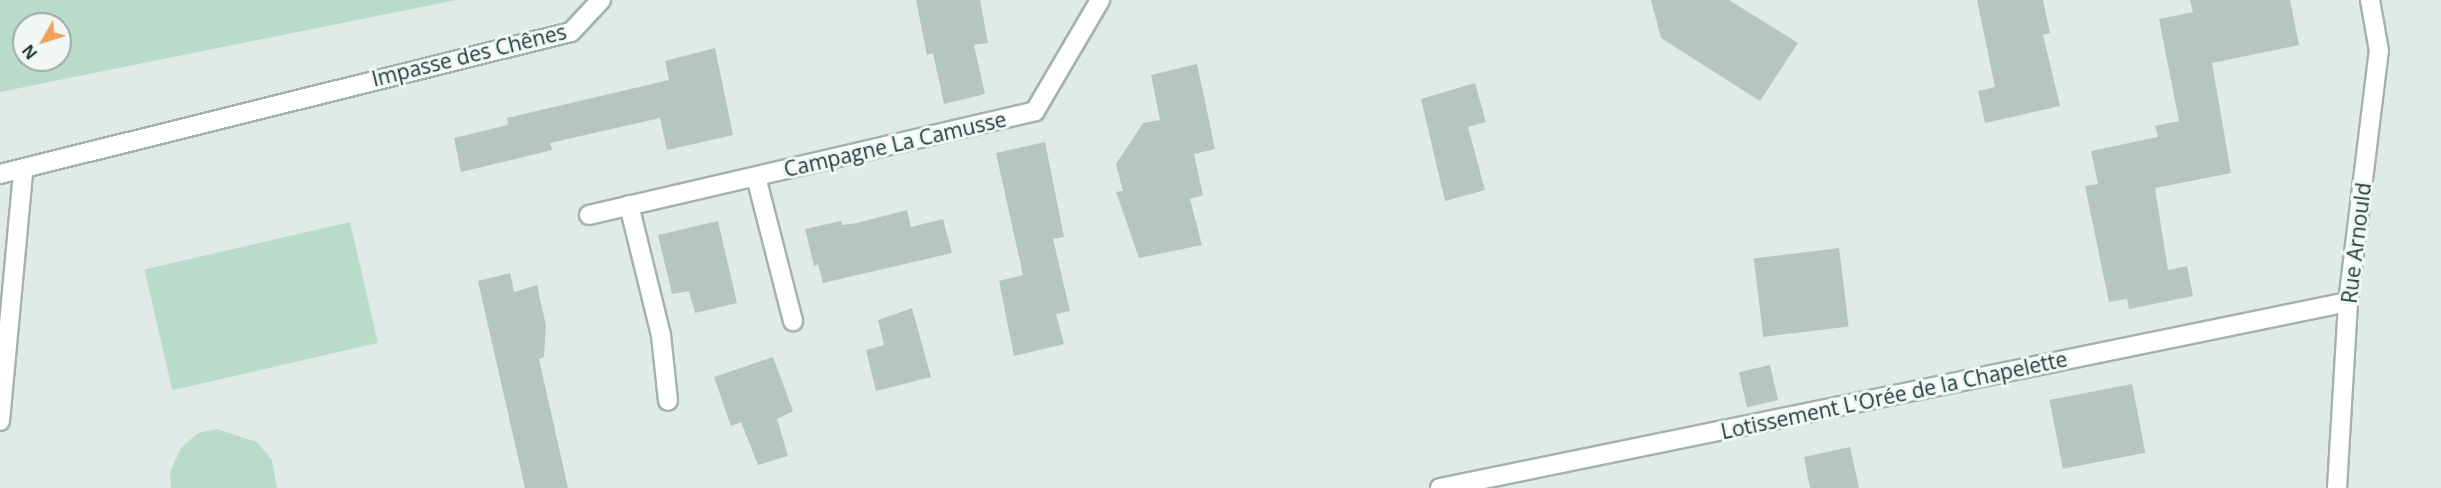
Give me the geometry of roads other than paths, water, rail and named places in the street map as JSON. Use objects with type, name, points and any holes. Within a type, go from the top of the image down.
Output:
[{"type":"street","name":"Impasse des Chênes","points":[[0,174],[22,172],[326,91],[571,32],[601,0]]},
{"type":"street","name":"Campagne La Camusse","points":[[589,215],[1035,111],[1100,0]]},
{"type":"street","name":"Rue Arnould","points":[[2337,488],[2348,302],[2379,51],[2370,0]]},
{"type":"street","points":[[0,421],[22,172]]},
{"type":"street","points":[[756,177],[793,321]]},
{"type":"street","points":[[629,205],[661,335],[668,401]]},
{"type":"street","name":"Lotissement L'Orée de la Chapelette","points":[[1440,488],[2348,302]]}]
